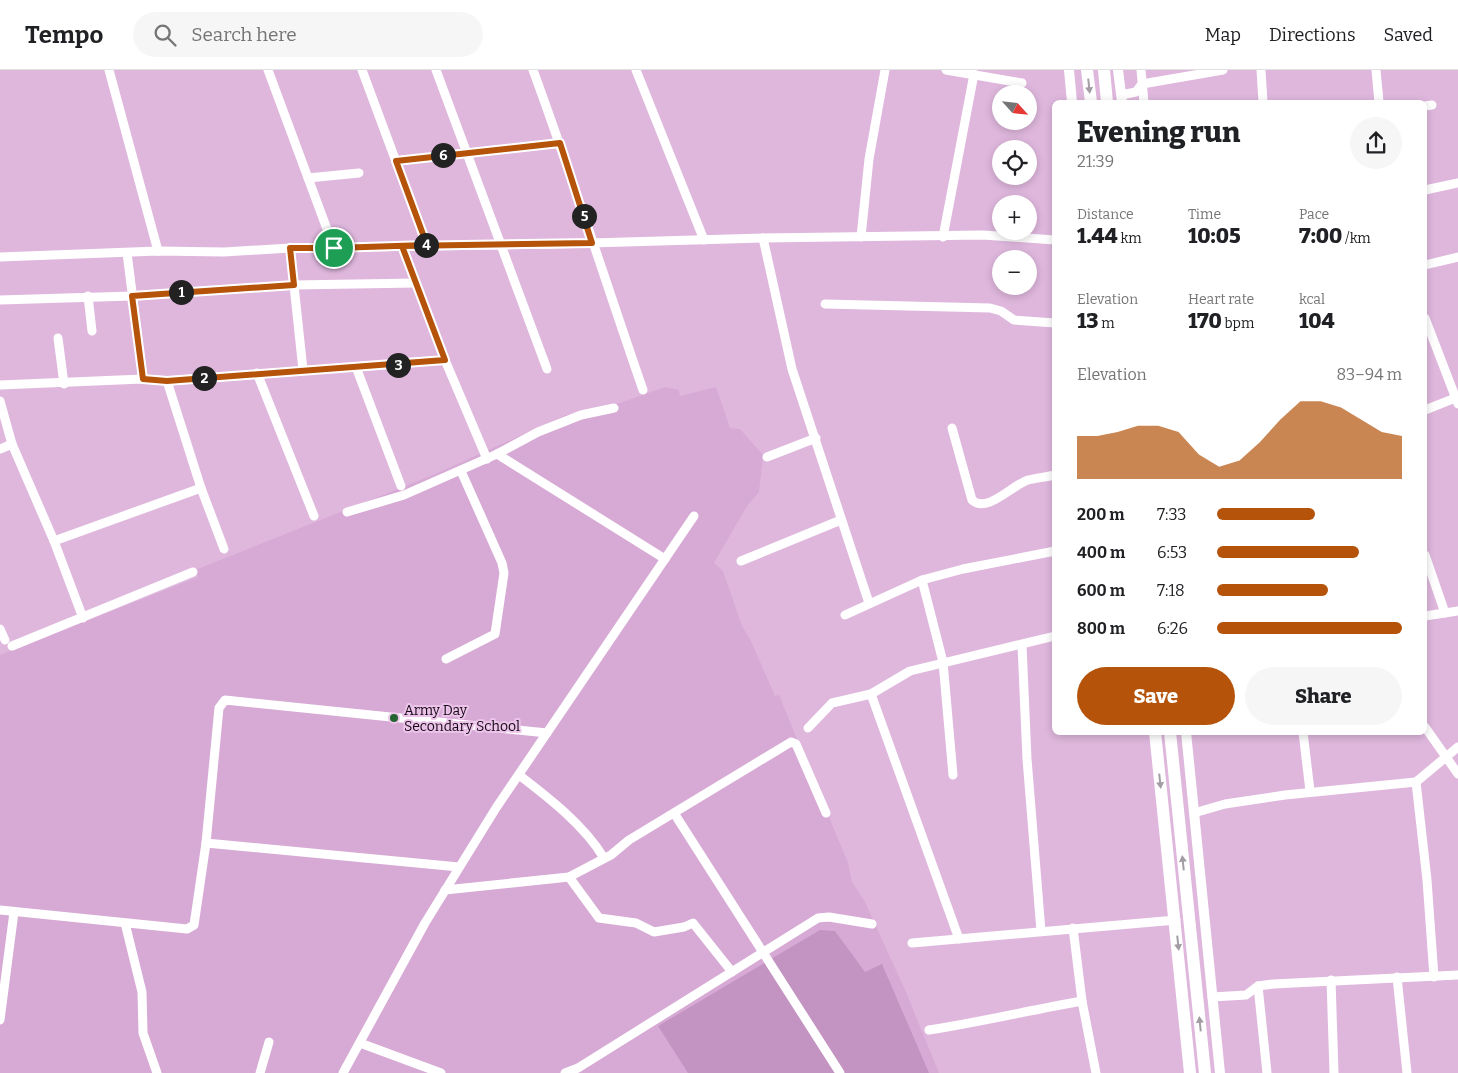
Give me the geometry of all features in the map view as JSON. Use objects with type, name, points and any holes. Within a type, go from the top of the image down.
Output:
[{"type":"highway","points":[[1087,70],[1091,100]]},
{"type":"highway","points":[[1104,70],[1107,100]]},
{"type":"highway","points":[[1155,735],[1176,920],[1190,1073]]},
{"type":"highway","points":[[1170,735],[1205,1073]]},
{"type":"main road","points":[[1069,70],[1072,100]]},
{"type":"main road","points":[[1118,70],[1121,99]]},
{"type":"main road","points":[[1186,735],[1220,1073]]},
{"type":"street","points":[[110,70],[158,251]]},
{"type":"street","points":[[268,70],[334,248]]},
{"type":"street","points":[[362,70],[427,245]]},
{"type":"street","points":[[436,70],[547,369]]},
{"type":"street","points":[[533,70],[560,143],[592,243],[643,390]]},
{"type":"street","points":[[636,70],[704,240]]},
{"type":"street","points":[[861,237],[869,159],[885,70]]},
{"type":"street","points":[[946,70],[1022,82]]},
{"type":"street","points":[[1141,70],[1144,100]]},
{"type":"street","points":[[1121,99],[1136,92],[1142,84],[1223,70]]},
{"type":"street","points":[[1260,70],[1263,100]]},
{"type":"street","points":[[1376,70],[1379,100]]},
{"type":"street","points":[[943,236],[974,74]]},
{"type":"street","points":[[396,161],[560,143]]},
{"type":"street","points":[[308,178],[360,172]]},
{"type":"street","points":[[1427,190],[1458,183]]},
{"type":"street","points":[[0,258],[158,251],[224,252],[290,248],[763,238],[983,235],[1052,240]]},
{"type":"street","points":[[763,238],[792,370],[869,603]]},
{"type":"street","points":[[402,246],[445,360],[487,459]]},
{"type":"street","points":[[290,248],[302,370]]},
{"type":"street","points":[[127,253],[143,379]]},
{"type":"street","points":[[1427,265],[1458,257]]},
{"type":"street","points":[[0,300],[132,296],[294,285],[416,283]]},
{"type":"street","points":[[88,296],[92,331]]},
{"type":"street","points":[[825,304],[990,308],[1001,310],[1014,320],[1052,323]]},
{"type":"street","points":[[1427,323],[1457,400],[1427,409]]},
{"type":"street","points":[[58,338],[64,384]]},
{"type":"street","points":[[0,385],[64,384],[143,379],[167,381],[445,360]]},
{"type":"street","points":[[356,367],[402,486]]},
{"type":"street","points":[[257,373],[314,516]]},
{"type":"street","points":[[167,381],[201,488],[224,550]]},
{"type":"street","points":[[0,401],[12,444],[54,541],[83,618]]},
{"type":"street","points":[[347,512],[404,495],[487,459],[538,432],[581,415],[614,408]]},
{"type":"street","points":[[952,428],[972,500],[976,504],[981,505],[989,502],[1027,480],[1052,476]]},
{"type":"street","points":[[767,457],[816,438]]},
{"type":"street","points":[[0,449],[12,444]]},
{"type":"street","points":[[497,454],[664,559]]},
{"type":"street","points":[[446,659],[495,634],[504,573],[502,563],[461,471]]},
{"type":"street","points":[[54,541],[201,488]]},
{"type":"street","points":[[343,1073],[459,867],[547,732],[694,516]]},
{"type":"street","points":[[741,561],[841,520]]},
{"type":"street","points":[[845,615],[922,580],[963,569],[1052,552]]},
{"type":"street","points":[[1427,560],[1445,613]]},
{"type":"street","points":[[0,629],[8,643],[83,618],[193,572]]},
{"type":"street","points":[[922,580],[943,662],[953,775]]},
{"type":"street","points":[[1427,616],[1458,611]]},
{"type":"street","points":[[808,728],[832,703],[871,694],[910,671],[1052,637]]},
{"type":"street","points":[[1022,645],[1027,759],[1041,931]]},
{"type":"street","points":[[871,694],[960,939]]},
{"type":"street","points":[[0,910],[187,929],[194,925],[206,843],[219,708],[225,700],[547,732]]},
{"type":"street","points":[[1427,730],[1458,774]]},
{"type":"street","points":[[1303,735],[1310,791]]},
{"type":"street","points":[[446,890],[568,877],[604,858],[674,813],[794,742],[826,813]]},
{"type":"street","points":[[1194,813],[1224,804],[1310,791],[1416,782],[1458,747]]},
{"type":"street","points":[[519,774],[544,794],[595,843],[604,858]]},
{"type":"street","points":[[1416,782],[1427,880],[1434,977]]},
{"type":"street","points":[[674,813],[840,1073]]},
{"type":"street","points":[[206,843],[459,867]]},
{"type":"street","points":[[568,877],[599,918],[636,923],[654,932],[684,928],[693,923],[732,972]]},
{"type":"street","points":[[0,1020],[14,912]]},
{"type":"street","points":[[565,1073],[578,1068],[818,918],[829,917],[872,924]]},
{"type":"street","points":[[912,943],[1176,920]]},
{"type":"street","points":[[125,923],[142,992],[143,1033],[157,1073]]},
{"type":"street","points":[[1073,928],[1082,1001],[1096,1073]]},
{"type":"street","points":[[1212,997],[1246,995],[1258,986],[1331,980],[1458,975]]},
{"type":"street","points":[[1397,978],[1407,1073]]},
{"type":"street","points":[[1331,980],[1334,1073]]},
{"type":"street","points":[[1258,986],[1267,1073]]},
{"type":"street","points":[[929,1030],[997,1019],[1040,1008],[1082,1001]]},
{"type":"street","points":[[260,1073],[269,1042]]},
{"type":"street","points":[[360,1043],[441,1073]]},
{"type":"shaded area","name":"Army Day Secondary School","points":[[665,387],[679,390],[680,396],[716,387],[730,428],[740,429],[763,455],[759,492],[747,506],[714,563],[723,571],[742,626],[751,641],[775,696],[779,695],[848,863],[852,882],[864,900],[906,992],[939,1073],[0,1073],[0,655],[198,577],[195,570],[433,475],[566,415],[620,403]]},
{"type":"shaded area","points":[[820,930],[835,931],[865,972],[882,964],[929,1073],[688,1073],[658,1026]]},
{"type":"place","name":"Army Day Secondary School","points":[[394,718]]},
{"type":"route","points":[[560,143],[592,243],[402,246],[435,338],[445,360],[376,367],[330,368],[167,381],[143,379],[132,296],[294,285],[290,248],[334,248],[427,245],[396,161],[560,143]]}]
